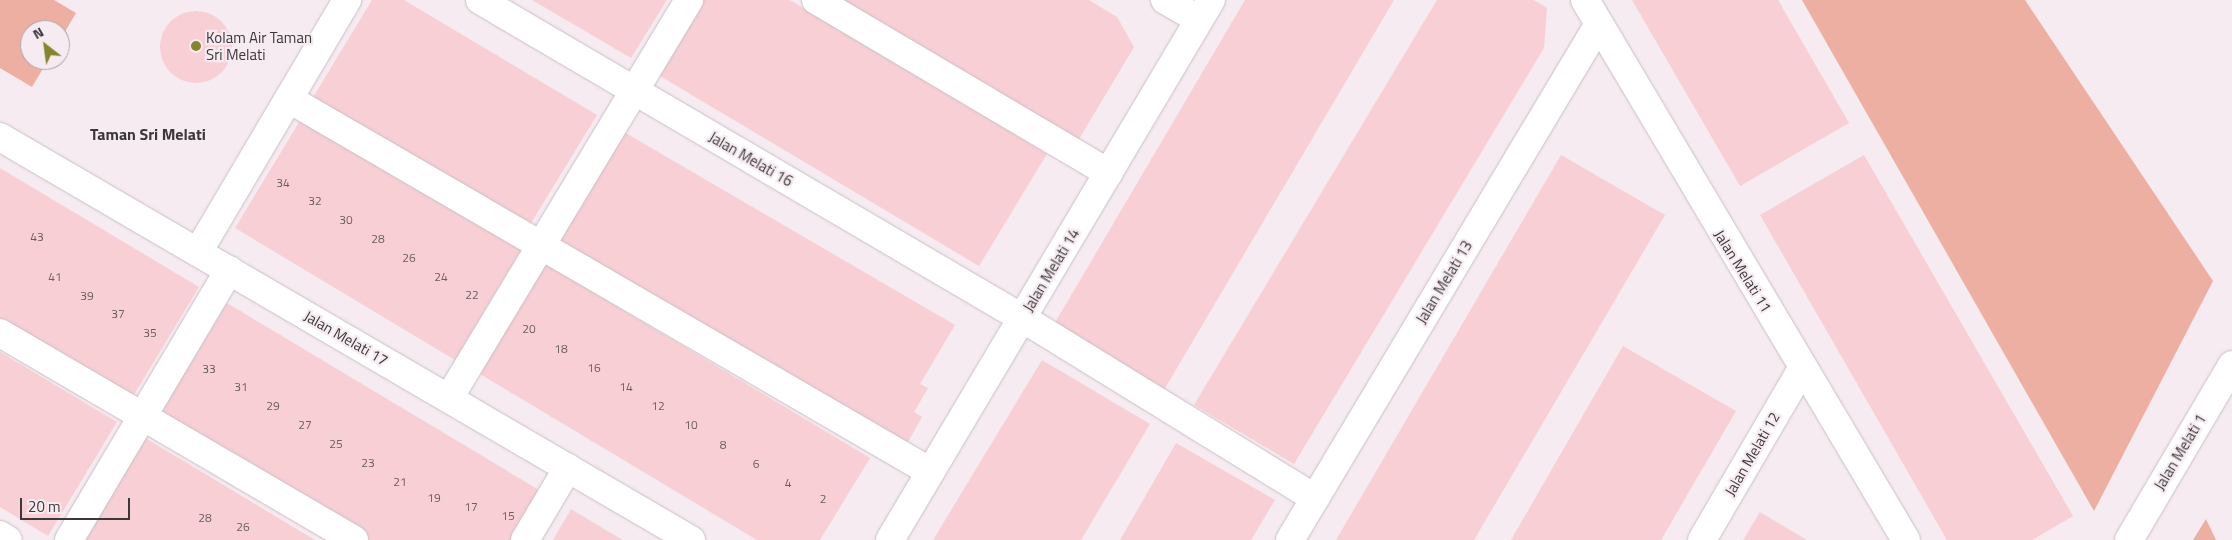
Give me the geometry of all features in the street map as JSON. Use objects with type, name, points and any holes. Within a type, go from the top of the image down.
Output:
[{"type":"street","points":[[198,252],[348,0]]},
{"type":"street","name":"Jalan Melati 16","points":[[480,0],[1022,318],[1315,498]]},
{"type":"street","points":[[449,398],[689,0]]},
{"type":"street","points":[[816,0],[1109,173]]},
{"type":"street","points":[[1165,0],[1205,10]]},
{"type":"street","name":"Jalan Melati 11","points":[[1585,0],[1906,540]]},
{"type":"street","name":"Jalan Melati 14","points":[[890,540],[1205,10]]},
{"type":"street","name":"Jalan Melati 13","points":[[1290,540],[1599,24]]},
{"type":"street","points":[[289,99],[931,472]]},
{"type":"street","name":"Jalan Melati 17","points":[[0,136],[691,540]]},
{"type":"street","points":[[69,540],[229,270]]},
{"type":"street","points":[[0,333],[354,540]]},
{"type":"street","name":"Jalan Melati 1","points":[[2129,540],[2232,365]]},
{"type":"street","name":"Jalan Melati 12","points":[[1702,540],[1803,367]]},
{"type":"street","points":[[525,540],[568,468]]},
{"type":"street","points":[[0,535],[8,540]]},
{"type":"shaded area","points":[[0,0],[54,0],[76,13],[70,23],[70,20],[20,20],[20,70],[42,70],[32,87],[0,68]]},
{"type":"shaded area","points":[[1802,0],[2025,0],[2213,281],[2094,511]]},
{"type":"shaded area","points":[[2206,519],[2216,540],[2193,540]]},
{"type":"building","points":[[372,0],[404,0],[597,115],[528,228],[312,99]]},
{"type":"building","points":[[532,0],[667,0],[631,58]]},
{"type":"building","points":[[700,0],[790,0],[1047,154],[979,266],[655,73]]},
{"type":"building","points":[[836,0],[1089,0],[1117,17],[1134,47],[1076,144]]},
{"type":"building","points":[[1245,0],[1394,0],[1164,390],[1053,326]]},
{"type":"building","points":[[1437,0],[1534,0],[1547,8],[1544,48],[1294,464],[1194,405]]},
{"type":"building","points":[[1632,0],[1778,0],[1849,123],[1740,186]]},
{"type":"building","name":"Kolam Air Taman Sri Melati","points":[[203,11],[222,21],[230,33],[232,47],[230,61],[222,73],[210,81],[189,83],[170,73],[162,61],[160,40],[170,21],[182,13]]},
{"type":"building","points":[[301,119],[521,250],[455,360],[235,228]]},
{"type":"building","points":[[624,132],[955,325],[920,384],[928,388],[914,412],[922,417],[905,447],[558,245]]},
{"type":"building","points":[[1561,155],[1665,215],[1474,540],[1336,540]]},
{"type":"building","points":[[1864,155],[2073,516],[2032,540],[1947,540],[1760,215]]},
{"type":"building","points":[[0,168],[199,287],[132,398],[0,319]]},
{"type":"building","points":[[546,264],[870,458],[820,540],[757,540],[480,374]]},
{"type":"building","points":[[227,303],[544,493],[516,540],[370,540],[160,414]]},
{"type":"building","points":[[1623,346],[1736,411],[1661,540],[1511,540]]},
{"type":"building","points":[[0,352],[117,422],[48,536],[0,507]]},
{"type":"building","points":[[1042,360],[1150,424],[1081,540],[933,540]]},
{"type":"building","points":[[145,438],[177,457],[315,540],[84,540]]},
{"type":"building","points":[[1176,443],[1275,500],[1251,540],[1120,540]]},
{"type":"building","points":[[571,509],[604,529],[623,540],[553,540]]},
{"type":"building","points":[[1760,512],[1807,540],[1743,540]]},
{"type":"place","name":"Kolam Air Taman Sri Melati","points":[[196,46]]},
{"type":"district","name":"Taman Sri Melati","points":[[148,134]]}]
